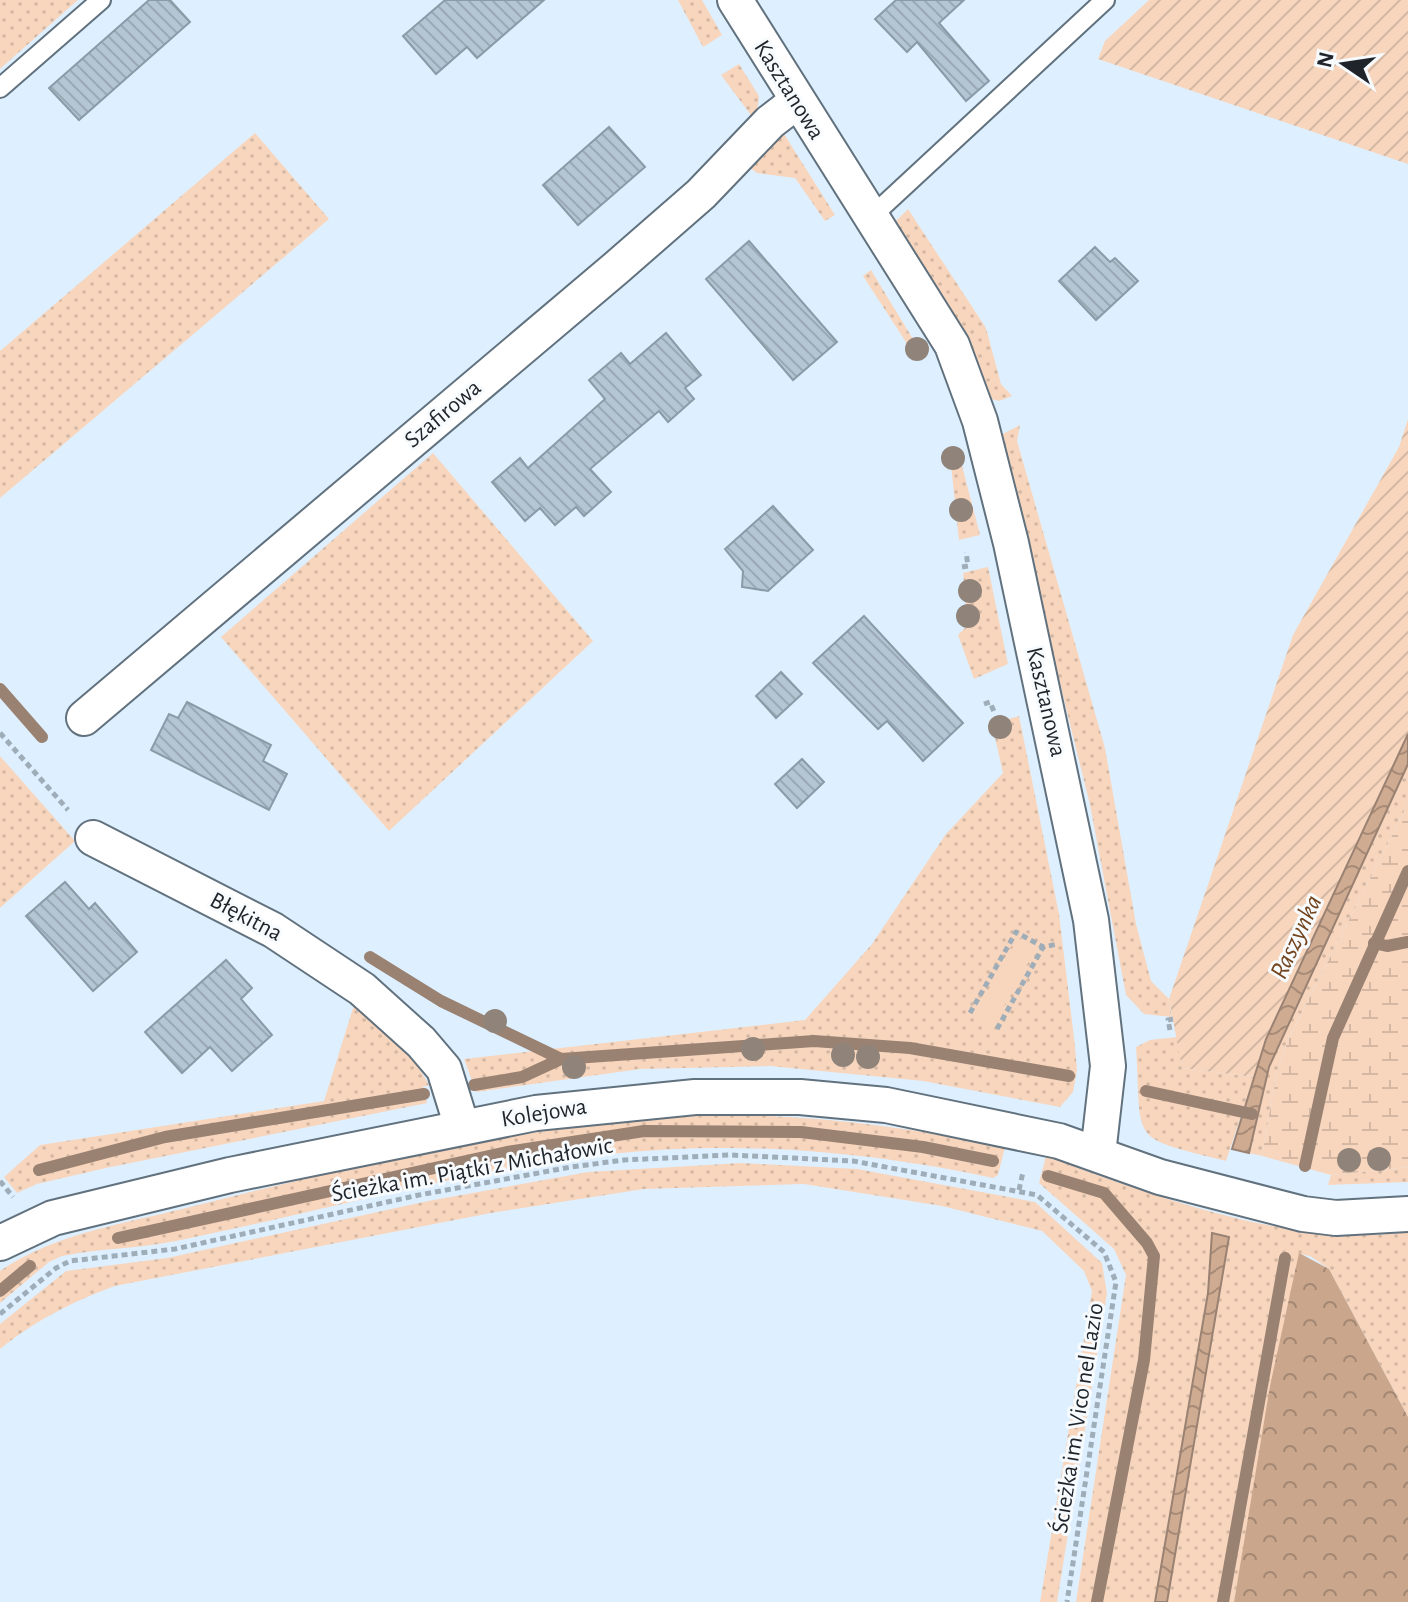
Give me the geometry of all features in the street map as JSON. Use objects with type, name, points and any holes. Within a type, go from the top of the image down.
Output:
[{"type":"street","name":"Kasztanowa","points":[[735,0],[796,102],[952,345],[980,421],[1011,543],[1082,866],[1098,965],[1108,1066],[1098,1154]]},
{"type":"street","name":"Szafirowa","points":[[84,718],[615,269],[701,194],[770,122],[796,102]]},
{"type":"street","name":"Błękitna","points":[[93,838],[273,930],[362,989],[431,1051],[444,1069],[462,1127]]},
{"type":"street","name":"Kolejowa","points":[[0,1243],[21,1231],[76,1211],[462,1127],[562,1109],[646,1099],[800,1097],[886,1105],[960,1118],[1059,1141],[1098,1154]]},
{"type":"street","points":[[1098,1154],[1160,1177],[1303,1214],[1336,1218],[1408,1214]]},
{"type":"lane","points":[[0,88],[101,0]]},
{"type":"lane","points":[[871,217],[1105,0]]},
{"type":"path","points":[[962,567],[968,566],[966,552]]},
{"type":"path","points":[[984,704],[990,702],[995,714]]},
{"type":"path","points":[[0,733],[93,838]]},
{"type":"path","points":[[970,1013],[1016,932],[1043,947],[1070,941]]},
{"type":"path","points":[[997,1029],[1043,947]]},
{"type":"path","points":[[1170,1030],[1168,1020],[1173,1019]]},
{"type":"path","name":"Ścieżka im. Piątki z Michałowic","points":[[0,1314],[56,1268],[70,1261],[175,1249],[419,1195],[624,1160],[707,1155],[804,1157],[900,1167],[1019,1190]]},
{"type":"path","points":[[0,1181],[17,1201]]},
{"type":"path","name":"Ścieżka im. Vico nel Lazio","points":[[1019,1190],[1040,1196],[1096,1243],[1109,1259],[1116,1282],[1067,1602]]},
{"type":"green space","points":[[0,0],[78,0],[0,69]]},
{"type":"green space","points":[[678,0],[702,0],[722,35],[703,47]]},
{"type":"green space","points":[[1149,0],[1408,0],[1408,164],[1098,59],[1105,41]]},
{"type":"green space","points":[[739,64],[759,96],[756,122],[721,75]]},
{"type":"green space","points":[[779,126],[835,215],[825,221],[795,178],[757,173],[749,167]]},
{"type":"green space","points":[[255,133],[329,219],[0,498],[0,351]]},
{"type":"green space","points":[[908,209],[986,328],[1001,384],[1012,396],[999,401],[988,398],[893,224]]},
{"type":"green space","points":[[871,270],[922,354],[917,359],[863,276]]},
{"type":"green space","points":[[1408,419],[1408,734],[1266,1039],[1254,1077],[1182,1068],[1169,999],[1293,635],[1399,447]]},
{"type":"green space","points":[[1020,425],[1017,441],[1105,748],[1136,924],[1151,981],[1169,999],[1172,1017],[1144,1014],[1126,995],[1090,805],[999,436]]},
{"type":"green space","points":[[433,453],[593,641],[389,831],[221,637]]},
{"type":"green space","points":[[959,454],[980,535],[959,540],[950,456]]},
{"type":"green space","points":[[988,567],[1008,664],[974,679],[958,635],[968,625],[963,573]]},
{"type":"green space","points":[[1019,716],[1059,914],[1075,1046],[1077,1070],[1073,1092],[1060,1107],[923,1081],[770,1066],[640,1069],[476,1092],[464,1059],[805,1020],[872,944],[946,834],[1003,773],[992,724]]},
{"type":"green space","points":[[0,756],[75,841],[0,908]]},
{"type":"green space","points":[[1408,764],[1408,804],[1289,1038],[1277,1071],[1262,1156],[1249,1153],[1269,1067]]},
{"type":"green space","points":[[1408,804],[1408,1167],[1331,1175],[1262,1156],[1277,1071],[1289,1038]]},
{"type":"green space","points":[[1018,938],[1036,948],[992,1028],[973,1017]]},
{"type":"green space","points":[[354,1005],[414,1059],[429,1085],[423,1087],[427,1103],[106,1168],[37,1184],[17,1193],[4,1177],[40,1145],[324,1101]]},
{"type":"green space","points":[[1177,1037],[1182,1068],[1254,1077],[1226,1161],[1156,1140],[1146,1131],[1141,1120],[1136,1047],[1150,1040]]},
{"type":"green space","points":[[689,1115],[769,1116],[848,1122],[927,1132],[1005,1147],[998,1175],[993,1178],[898,1161],[754,1148],[658,1150],[554,1161],[446,1181],[176,1241],[62,1256],[49,1262],[0,1303],[0,1271],[45,1247],[94,1230],[440,1149],[564,1128]]},
{"type":"green space","points":[[1046,1156],[1177,1202],[1270,1226],[1363,1235],[1408,1232],[1408,1417],[1329,1269],[1310,1256],[1299,1254],[1234,1602],[1167,1602],[1229,1237],[1212,1233],[1208,1293],[1155,1602],[1076,1602],[1126,1275],[1114,1249],[1039,1183]]},
{"type":"green space","points":[[741,1163],[857,1169],[1035,1202],[1102,1263],[1107,1293],[1057,1602],[1040,1602],[1092,1291],[1084,1271],[1042,1231],[942,1206],[804,1184],[644,1189],[491,1213],[115,1286],[55,1313],[0,1349],[0,1324],[66,1271],[167,1258],[428,1201],[588,1172]]},
{"type":"green space","points":[[1408,1167],[1408,1182],[1328,1185],[1331,1175]]},
{"type":"green space","points":[[1299,1253],[1329,1269],[1408,1417],[1408,1602],[1234,1602],[1270,1386]]},
{"type":"water","points":[[1408,734],[1408,764],[1269,1067],[1249,1153],[1232,1149],[1266,1039]]},
{"type":"water","points":[[1212,1233],[1229,1237],[1167,1602],[1155,1602],[1208,1293]]},
{"type":"building","points":[[149,0],[170,0],[190,22],[79,120],[49,88]]},
{"type":"building","points":[[445,0],[544,0],[477,58],[467,47],[436,74],[403,36]]},
{"type":"building","points":[[896,0],[964,0],[939,23],[989,81],[966,101],[917,42],[907,52],[875,19]]},
{"type":"building","points":[[609,127],[645,167],[578,225],[543,185]]},
{"type":"building","points":[[749,241],[837,342],[793,380],[706,279]]},
{"type":"building","points":[[1095,247],[1110,262],[1115,258],[1138,281],[1096,320],[1059,281]]},
{"type":"building","points":[[666,333],[701,375],[685,388],[694,399],[668,422],[659,411],[590,469],[611,492],[584,516],[576,507],[555,525],[540,508],[525,521],[492,482],[520,458],[528,468],[605,399],[589,380],[621,353],[630,364]]},
{"type":"building","points":[[773,506],[813,550],[768,591],[742,587],[743,571],[725,549]]},
{"type":"building","points":[[864,616],[963,723],[923,761],[887,721],[878,729],[813,663]]},
{"type":"building","points":[[781,672],[802,694],[776,718],[756,696]]},
{"type":"building","points":[[187,702],[271,745],[263,761],[287,774],[269,810],[151,750],[169,714],[178,718]]},
{"type":"building","points":[[802,759],[824,782],[797,808],[775,784]]},
{"type":"building","points":[[65,882],[89,909],[95,903],[137,952],[93,991],[26,916]]},
{"type":"building","points":[[226,960],[252,988],[241,999],[272,1035],[232,1071],[210,1047],[182,1073],[145,1032]]},
{"type":"waterway","points":[[0,689],[42,737]]},
{"type":"waterway","points":[[1305,1166],[1333,1038],[1408,871]]},
{"type":"waterway","points":[[1374,943],[1387,946],[1408,942]]},
{"type":"waterway","points":[[370,957],[441,1001],[561,1059]]},
{"type":"waterway","points":[[474,1085],[522,1077],[561,1059],[814,1041],[910,1048],[1069,1076]]},
{"type":"waterway","points":[[1146,1091],[1252,1114]]},
{"type":"waterway","points":[[39,1170],[165,1137],[424,1094]]},
{"type":"waterway","points":[[118,1238],[507,1152],[644,1131],[801,1132],[923,1147],[993,1161]]},
{"type":"waterway","points":[[1048,1176],[1104,1193],[1147,1243],[1154,1256],[1144,1360],[1097,1602]]},
{"type":"waterway","points":[[1223,1602],[1285,1258]]},
{"type":"waterway","points":[[0,1291],[30,1266]]},
{"type":"water label","name":"Raszynka","points":[[1296,937]]}]
